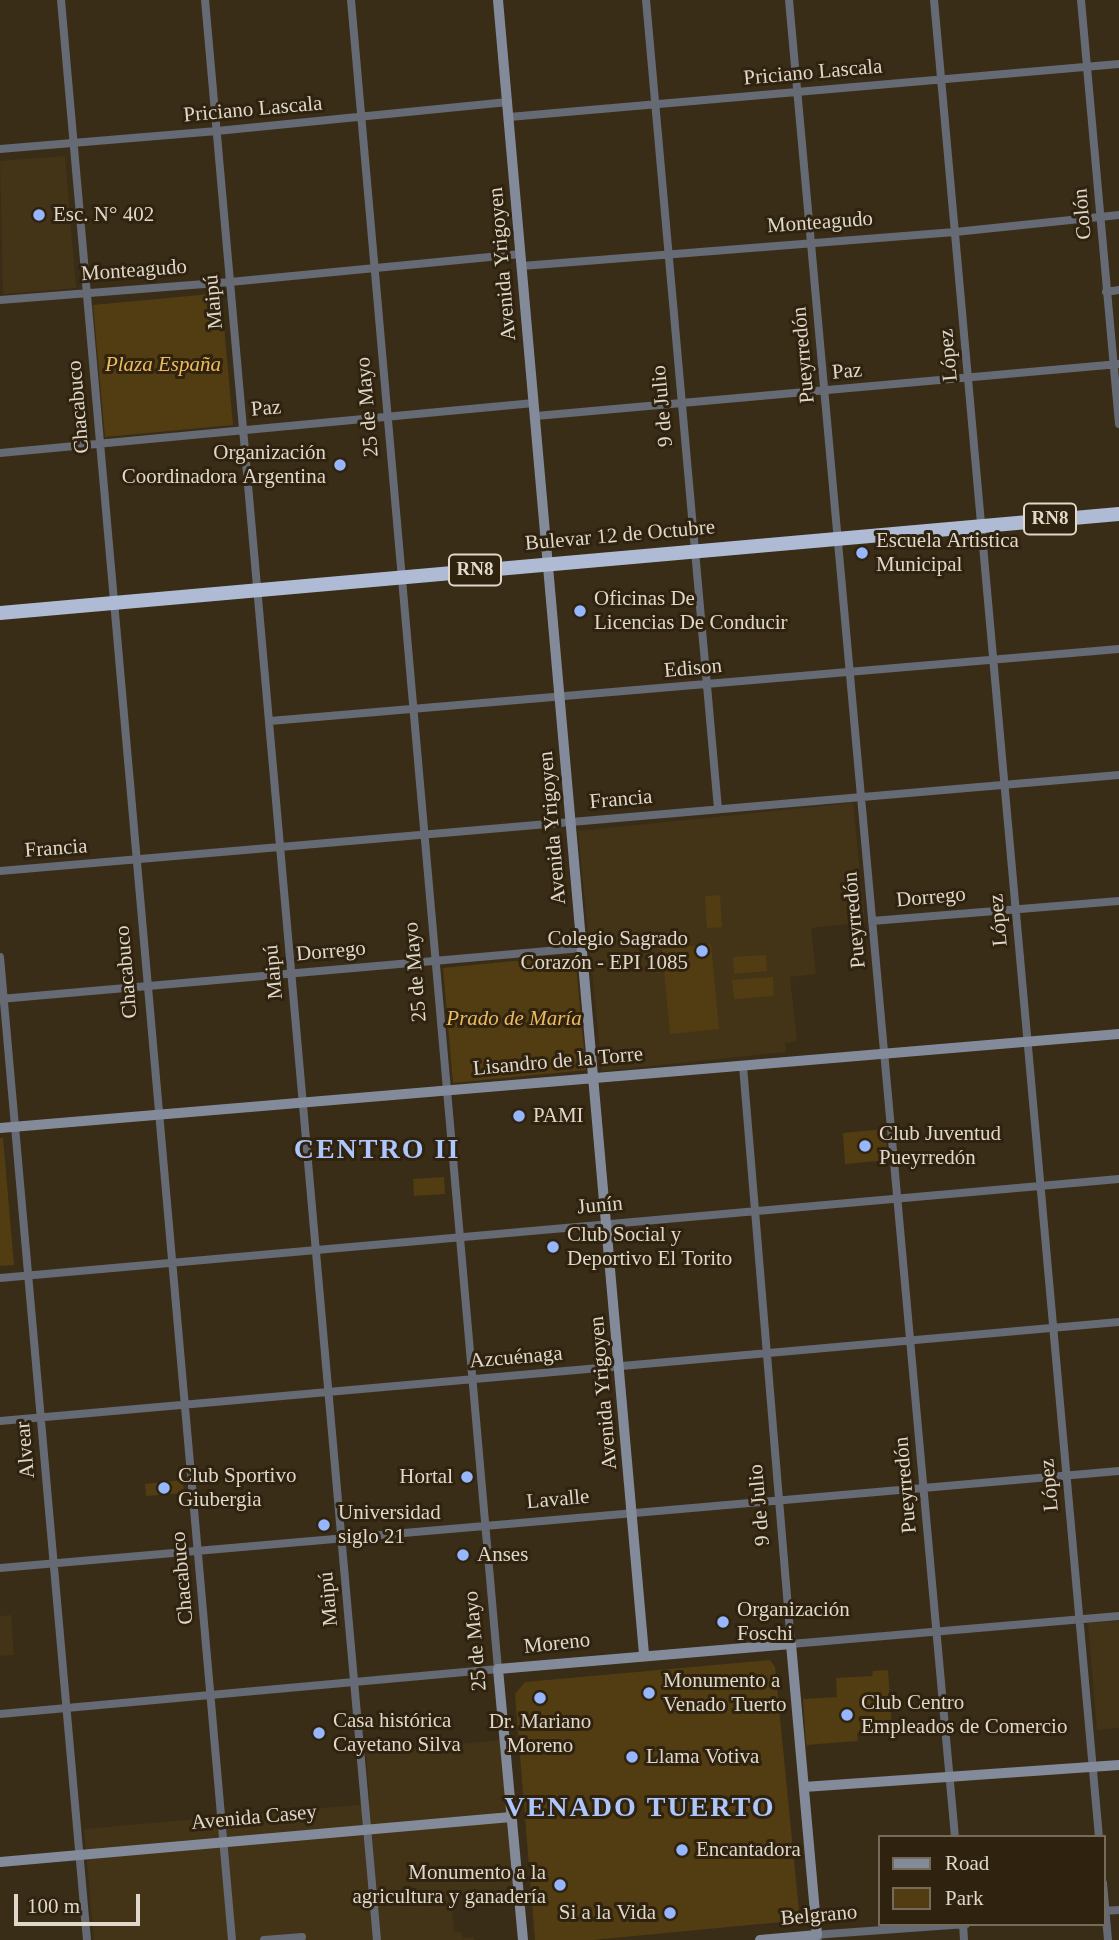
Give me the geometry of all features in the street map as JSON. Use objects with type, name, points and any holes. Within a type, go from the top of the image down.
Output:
[{"type":"highway","name":"Bulevar 12 de Octubre","points":[[0,612],[1119,514]]},
{"type":"main road","name":"Avenida Yrigoyen","points":[[498,0],[634,1511],[644,1654]]},
{"type":"main road","name":"Lisandro de la Torre","points":[[0,1128],[158,1117],[303,1102],[1119,1034]]},
{"type":"main road","name":"Moreno","points":[[498,1669],[644,1654],[791,1644]]},
{"type":"main road","name":"9 de Julio","points":[[791,1644],[818,1938]]},
{"type":"main road","name":"25 de Mayo","points":[[498,1669],[523,1940]]},
{"type":"main road","points":[[804,1787],[1119,1765]]},
{"type":"main road","name":"Avenida Casey","points":[[0,1862],[224,1840],[511,1817]]},
{"type":"main road","name":"Belgrano","points":[[760,1940],[818,1938]]},
{"type":"street","name":"Chacabuco","points":[[61,0],[112,603],[232,1940]]},
{"type":"street","name":"Maipú","points":[[205,0],[377,1940]]},
{"type":"street","name":"25 de Mayo","points":[[351,0],[498,1669]]},
{"type":"street","name":"9 de Julio","points":[[646,0],[718,809]]},
{"type":"street","name":"Pueyrredón","points":[[789,0],[956,1835]]},
{"type":"street","name":"López","points":[[934,0],[1099,1835]]},
{"type":"street","name":"Colón","points":[[1081,0],[1116,364],[1119,424]]},
{"type":"street","name":"Priciano Lascala","points":[[509,117],[1119,64]]},
{"type":"street","name":"Priciano Lascala","points":[[0,149],[508,102]]},
{"type":"street","name":"Monteagudo","points":[[522,266],[668,252],[955,232],[1119,215]]},
{"type":"street","name":"Monteagudo","points":[[0,300],[230,282],[522,254]]},
{"type":"street","points":[[1107,292],[1119,290]]},
{"type":"street","name":"Paz","points":[[536,416],[1116,364]]},
{"type":"street","name":"Paz","points":[[0,453],[534,402]]},
{"type":"street","name":"Edison","points":[[270,721],[1119,649]]},
{"type":"street","name":"Francia","points":[[0,871],[1119,775]]},
{"type":"street","name":"Dorrego","points":[[872,920],[1119,901]]},
{"type":"street","name":"Dorrego","points":[[2,999],[582,948]]},
{"type":"street","name":"Alvear","points":[[0,957],[87,1940]]},
{"type":"street","name":"9 de Julio","points":[[743,1066],[791,1644]]},
{"type":"street","name":"Junín","points":[[0,1278],[316,1251],[607,1222],[1119,1179]]},
{"type":"street","name":"Azcuénaga","points":[[0,1421],[1119,1322]]},
{"type":"street","name":"Lavalle","points":[[0,1568],[1119,1471]]},
{"type":"street","name":"Moreno","points":[[791,1644],[1119,1616]]},
{"type":"street","name":"Moreno","points":[[0,1714],[498,1669]]},
{"type":"street","points":[[1108,1940],[1105,1911],[1119,1910]]},
{"type":"street","name":"Belgrano","points":[[818,1938],[943,1926]]},
{"type":"street","points":[[264,1940],[302,1937]]},
{"type":"shaded area","name":"Esc. N° 402","points":[[65,156],[76,288],[3,294],[0,161]]},
{"type":"shaded area","name":"Colegio Sagrado Corazón - EPI 1085","points":[[853,803],[865,922],[811,928],[816,974],[790,977],[797,1041],[785,1043],[786,1052],[602,1071],[578,831]]},
{"type":"shaded area","points":[[11,1615],[14,1655],[0,1656],[0,1616]]},
{"type":"shaded area","points":[[1119,1621],[1119,1728],[1097,1730],[1088,1623]]},
{"type":"shaded area","points":[[502,1740],[514,1889],[451,1895],[454,1932],[462,1932],[463,1938],[474,1937],[474,1940],[94,1940],[84,1829],[370,1804],[366,1752]]},
{"type":"green space","name":"Plaza España","points":[[221,293],[233,425],[105,437],[93,305]]},
{"type":"green space","points":[[720,895],[722,927],[707,928],[705,896]]},
{"type":"green space","points":[[711,944],[719,1029],[670,1034],[662,949]]},
{"type":"green space","name":"Prado de María","points":[[575,955],[586,1070],[453,1083],[443,968]]},
{"type":"green space","points":[[766,955],[767,971],[734,974],[733,957]]},
{"type":"green space","points":[[773,977],[774,996],[734,999],[732,980]]},
{"type":"green space","name":"Club Juventud Pueyrredón","points":[[885,1129],[888,1160],[845,1164],[843,1133]]},
{"type":"green space","points":[[0,1138],[3,1138],[14,1265],[0,1266]]},
{"type":"green space","points":[[444,1177],[445,1194],[414,1196],[413,1179]]},
{"type":"green space","name":"Club Sportivo Giubergia","points":[[183,1480],[184,1493],[146,1496],[145,1484]]},
{"type":"green space","points":[[770,1660],[775,1667],[799,1911],[792,1921],[592,1940],[535,1940],[515,1694],[525,1682]]},
{"type":"green space","name":"Club Centro Empleados de Comercio","points":[[888,1670],[892,1731],[857,1733],[858,1741],[806,1745],[803,1699],[837,1697],[836,1678],[872,1676],[873,1671]]},
{"type":"place","name":"Esc. N° 402","points":[[39,215]]},
{"type":"place","name":"Organización Coordinadora Argentina","points":[[340,465]]},
{"type":"place","name":"Escuela Artistica Municipal","points":[[862,553]]},
{"type":"place","name":"Oficinas De Licencias De Conducir","points":[[580,611]]},
{"type":"place","name":"Colegio Sagrado Corazón - EPI 1085","points":[[702,951]]},
{"type":"place","name":"PAMI","points":[[519,1116]]},
{"type":"place","name":"Club Juventud Pueyrredón","points":[[865,1146]]},
{"type":"place","name":"Club Social y Deportivo El Torito","points":[[553,1247]]},
{"type":"place","name":"Hortal","points":[[467,1477]]},
{"type":"place","name":"Club Sportivo Giubergia","points":[[164,1488]]},
{"type":"place","name":"Universidad siglo 21","points":[[324,1525]]},
{"type":"place","name":"Anses","points":[[463,1555]]},
{"type":"place","name":"Organización Foschi","points":[[723,1622]]},
{"type":"place","name":"Monumento a Venado Tuerto","points":[[649,1693]]},
{"type":"place","name":"Dr. Mariano Moreno","points":[[540,1698]]},
{"type":"place","name":"Club Centro Empleados de Comercio","points":[[847,1715]]},
{"type":"place","name":"Casa histórica Cayetano Silva","points":[[319,1733]]},
{"type":"place","name":"Llama Votiva","points":[[632,1757]]},
{"type":"place","name":"Encantadora","points":[[682,1850]]},
{"type":"place","name":"Monumento a la agricultura y ganadería","points":[[560,1885]]},
{"type":"place","name":"Si a la Vida","points":[[670,1913]]},
{"type":"district","name":"CENTRO II","points":[[377,1151]]},
{"type":"district","name":"VENADO TUERTO","points":[[640,1809]]}]
